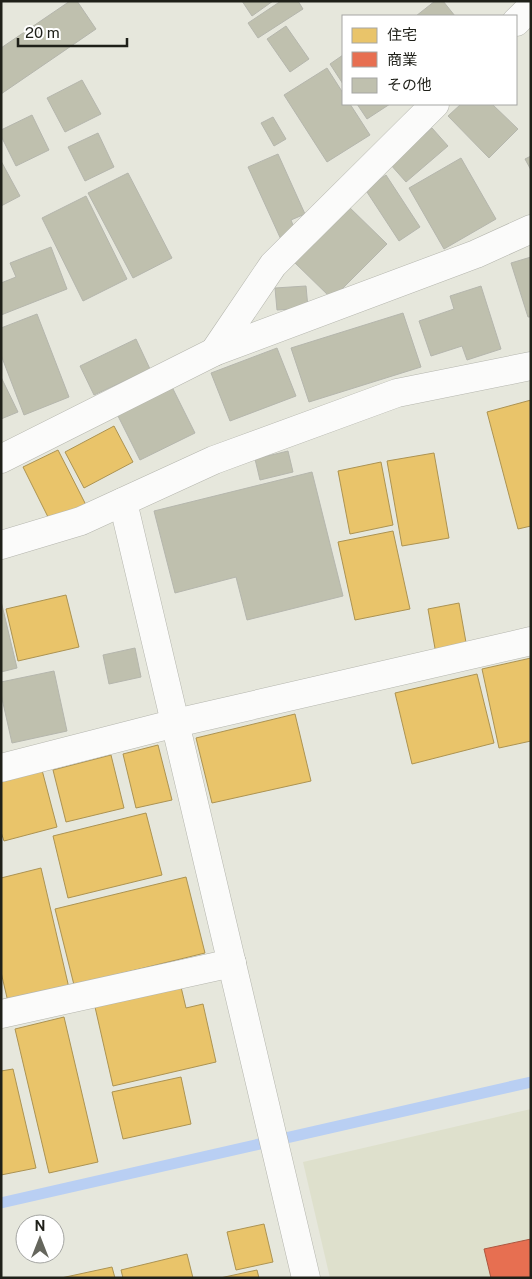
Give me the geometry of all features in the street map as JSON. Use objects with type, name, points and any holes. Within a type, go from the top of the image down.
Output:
[{"type":"street","points":[[517,21],[531,7]]},
{"type":"street","points":[[214,352],[273,265],[434,105]]},
{"type":"street","points":[[1,459],[214,352],[476,254],[531,229]]},
{"type":"street","points":[[4,537],[81,521],[214,460],[397,393],[531,366]]},
{"type":"street","points":[[123,502],[306,1278]]},
{"type":"street","points":[[1,768],[176,724],[531,641]]},
{"type":"street","points":[[1,1014],[232,963]]},
{"type":"shaded area","points":[[531,1109],[531,1278],[330,1278],[303,1162]]},
{"type":"building: 住宅","points":[[531,400],[531,526],[518,529],[487,412]]},
{"type":"building: 住宅","points":[[114,426],[133,462],[84,488],[65,452]]},
{"type":"building: 住宅","points":[[58,450],[86,505],[51,523],[23,467]]},
{"type":"building: 住宅","points":[[434,453],[449,538],[402,546],[387,461]]},
{"type":"building: 住宅","points":[[381,462],[393,525],[350,534],[338,471]]},
{"type":"building: 住宅","points":[[393,531],[410,609],[355,620],[338,542]]},
{"type":"building: 住宅","points":[[66,595],[79,647],[18,661],[6,609]]},
{"type":"building: 住宅","points":[[459,603],[467,648],[436,654],[428,609]]},
{"type":"building: 住宅","points":[[531,658],[531,741],[499,748],[482,669]]},
{"type":"building: 住宅","points":[[477,674],[494,743],[412,764],[395,693]]},
{"type":"building: 住宅","points":[[295,714],[311,781],[212,803],[196,738]]},
{"type":"building: 住宅","points":[[158,745],[172,800],[136,808],[123,754]]},
{"type":"building: 住宅","points":[[111,755],[124,808],[66,822],[53,770]]},
{"type":"building: 住宅","points":[[42,770],[57,827],[4,841],[1,832],[1,780]]},
{"type":"building: 住宅","points":[[146,813],[162,875],[68,898],[53,836]]},
{"type":"building: 住宅","points":[[41,868],[69,988],[8,1002],[1,972],[1,878]]},
{"type":"building: 住宅","points":[[186,877],[205,953],[74,985],[55,909]]},
{"type":"building: 住宅","points":[[181,987],[186,1008],[203,1004],[216,1062],[113,1086],[95,1007]]},
{"type":"building: 住宅","points":[[64,1017],[98,1162],[49,1173],[15,1029]]},
{"type":"building: 住宅","points":[[13,1069],[36,1168],[1,1175],[1,1071]]},
{"type":"building: 住宅","points":[[181,1077],[191,1124],[123,1139],[112,1092]]},
{"type":"building: 住宅","points":[[264,1224],[273,1262],[236,1270],[227,1232]]},
{"type":"building: 住宅","points":[[187,1254],[193,1278],[123,1278],[121,1270]]},
{"type":"building: 住宅","points":[[112,1267],[115,1278],[61,1278]]},
{"type":"building: 住宅","points":[[257,1270],[259,1278],[220,1278]]},
{"type":"building: 商業","points":[[531,1239],[531,1278],[491,1278],[484,1249]]},
{"type":"building: その他","points":[[70,1],[77,1],[96,29],[1,94],[1,48]]},
{"type":"building: その他","points":[[242,1],[273,1],[252,16]]},
{"type":"building: その他","points":[[281,1],[298,1],[303,9],[258,38],[248,23]]},
{"type":"building: その他","points":[[435,1],[443,1],[454,15],[417,15]]},
{"type":"building: その他","points":[[286,26],[309,59],[290,72],[267,39]]},
{"type":"building: その他","points":[[342,56],[342,82],[330,64]]},
{"type":"building: その他","points":[[327,68],[342,91],[342,105],[351,105],[370,135],[327,162],[284,95]]},
{"type":"building: その他","points":[[82,80],[101,114],[65,132],[47,98]]},
{"type":"building: その他","points":[[358,105],[388,105],[367,119]]},
{"type":"building: その他","points":[[460,105],[493,105],[518,129],[489,158],[448,116]]},
{"type":"building: その他","points":[[32,115],[49,150],[16,166],[1,136],[1,130]]},
{"type":"building: その他","points":[[273,117],[286,139],[274,146],[261,123]]},
{"type":"building: その他","points":[[432,128],[448,146],[406,182],[390,164]]},
{"type":"building: その他","points":[[98,133],[114,167],[85,181],[68,147]]},
{"type":"building: その他","points":[[278,154],[305,214],[291,220],[298,238],[283,244],[248,167]]},
{"type":"building: その他","points":[[531,156],[531,170],[525,159]]},
{"type":"building: その他","points":[[461,158],[496,219],[444,249],[409,188]]},
{"type":"building: その他","points":[[1,161],[20,196],[1,206]]},
{"type":"building: その他","points":[[128,173],[172,258],[133,278],[88,193]]},
{"type":"building: その他","points":[[386,175],[420,227],[399,241],[365,189]]},
{"type":"building: その他","points":[[86,196],[127,279],[83,301],[42,218]]},
{"type":"building: その他","points":[[347,205],[387,244],[332,299],[292,260]]},
{"type":"building: その他","points":[[51,247],[67,289],[1,315],[1,283],[16,277],[10,263]]},
{"type":"building: その他","points":[[531,257],[531,317],[528,317],[511,263]]},
{"type":"building: その他","points":[[306,286],[308,308],[277,310],[275,288]]},
{"type":"building: その他","points":[[481,286],[501,349],[467,360],[462,346],[431,356],[419,321],[454,309],[450,296]]},
{"type":"building: その他","points":[[403,313],[421,367],[309,402],[291,348]]},
{"type":"building: その他","points":[[37,314],[69,397],[24,415],[1,355],[1,328]]},
{"type":"building: その他","points":[[136,339],[150,369],[94,395],[80,366]]},
{"type":"building: その他","points":[[277,348],[296,396],[230,421],[211,373]]},
{"type":"building: その他","points":[[1,377],[18,412],[1,419]]},
{"type":"building: その他","points":[[172,387],[195,433],[140,460],[117,414]]},
{"type":"building: その他","points":[[288,451],[293,472],[260,480],[255,459]]},
{"type":"building: その他","points":[[312,472],[343,596],[247,620],[236,577],[175,593],[154,511]]},
{"type":"building: その他","points":[[1,601],[17,668],[1,672]]},
{"type":"building: その他","points":[[135,648],[141,677],[109,684],[103,655]]},
{"type":"building: その他","points":[[54,671],[67,731],[12,743],[1,694],[1,682]]},
{"type":"waterway","points":[[1,1203],[531,1082]]}]
